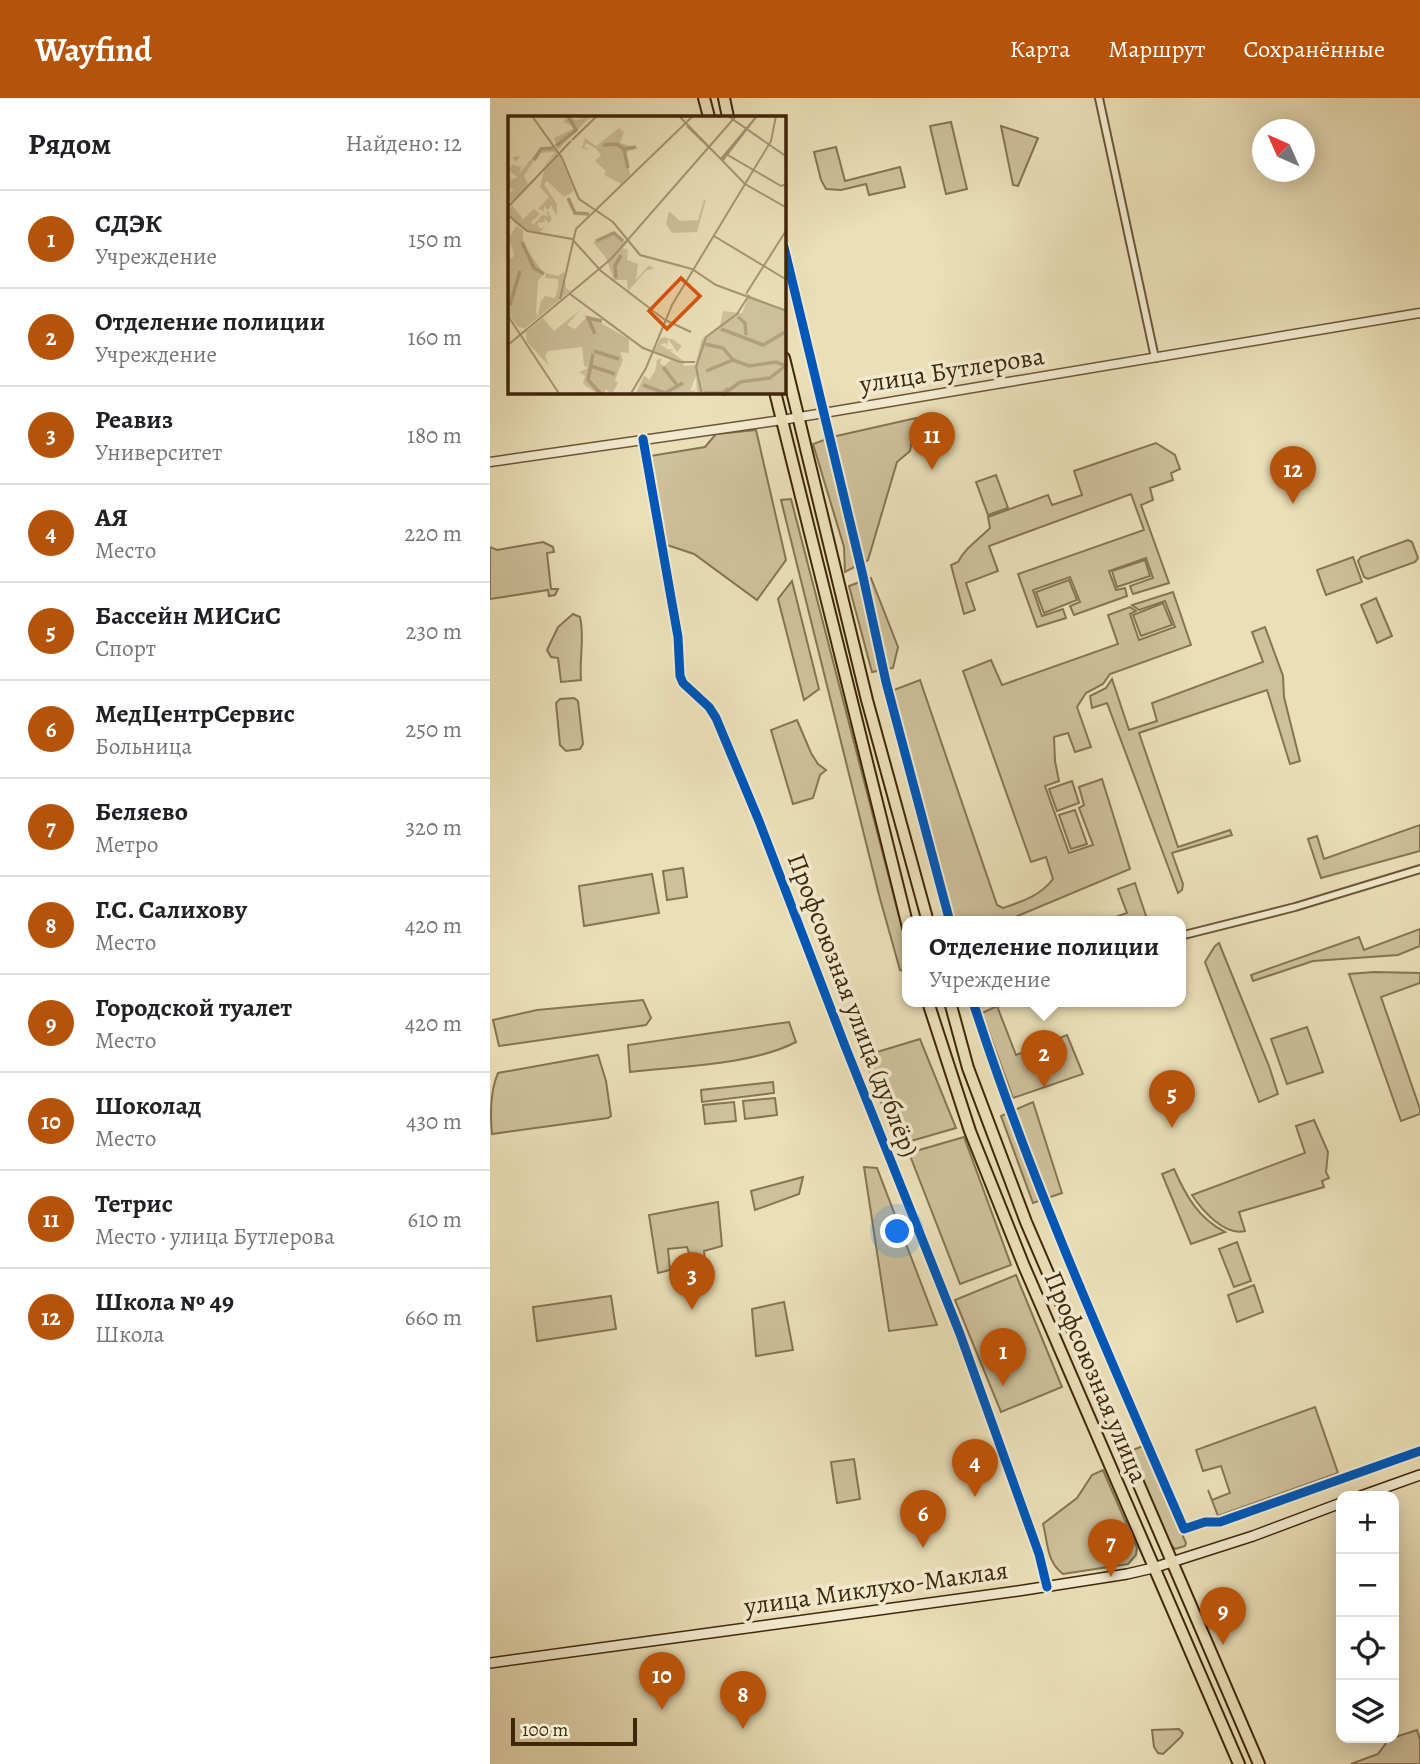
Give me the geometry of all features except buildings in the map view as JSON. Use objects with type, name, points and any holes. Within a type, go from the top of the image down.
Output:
[{"type":"main road","points":[[704,98],[709,116]]},
{"type":"main road","points":[[724,98],[728,116]]},
{"type":"main road","points":[[786,366],[867,700],[926,916]]},
{"type":"main road","points":[[776,394],[905,916]]},
{"type":"main road","name":"Профсоюзная улица","points":[[929,1007],[958,1097],[997,1202],[1239,1764]]},
{"type":"main road","name":"Профсоюзная улица","points":[[951,1007],[968,1068],[1026,1222],[1259,1764]]},
{"type":"main road","points":[[1375,1491],[1420,1475]]},
{"type":"main road","name":"улица Миклухо-Маклая","points":[[490,1663],[1047,1587],[1153,1568],[1253,1536],[1336,1505]]},
{"type":"street","points":[[1099,98],[1155,358]]},
{"type":"street","name":"улица Бутлерова","points":[[490,462],[782,420],[1420,313]]},
{"type":"street","name":"Профсоюзная улица (дублёр)","points":[[643,439],[678,637],[680,676],[683,683],[716,718],[759,821],[960,1334],[1039,1554],[1047,1587]]},
{"type":"street","points":[[1186,935],[1305,904],[1420,869]]},
{"type":"street","points":[[932,1016],[936,1007]]},
{"type":"shaded area","points":[[951,122],[967,189],[946,194],[930,126]]},
{"type":"shaded area","points":[[1001,126],[1038,138],[1018,186],[1013,185]]},
{"type":"shaded area","points":[[836,147],[845,181],[900,167],[905,187],[869,195],[866,184],[841,190],[826,189],[814,152]]},
{"type":"shaded area","points":[[916,418],[910,451],[897,462],[868,560],[845,572],[844,547],[813,444],[832,437]]},
{"type":"shaded area","points":[[756,430],[786,560],[757,600],[694,554],[664,544],[650,456],[705,447],[716,434]]},
{"type":"shaded area","points":[[1156,443],[1175,455],[1180,469],[1171,473],[1173,480],[1150,488],[1153,500],[1141,505],[1169,583],[1133,594],[1130,586],[1153,578],[1146,558],[1109,571],[1116,590],[1125,588],[1127,596],[1074,615],[1070,606],[1080,602],[1070,577],[1033,590],[1042,616],[1063,609],[1066,618],[1037,627],[1018,574],[1144,530],[1131,494],[989,546],[998,571],[966,583],[975,610],[964,614],[951,565],[958,562],[968,548],[990,528],[988,517],[1048,495],[1052,505],[1082,495],[1074,471]]},
{"type":"shaded area","points":[[996,475],[1008,508],[988,515],[976,482]]},
{"type":"shaded area","points":[[791,499],[902,928],[902,971],[879,895],[781,500]]},
{"type":"shaded area","points":[[1408,540],[1412,542],[1418,558],[1415,562],[1368,579],[1364,577],[1358,561],[1361,557]]},
{"type":"shaded area","points":[[543,542],[553,547],[554,552],[547,553],[551,589],[558,589],[555,595],[549,596],[548,590],[490,599],[490,547],[497,550]]},
{"type":"shaded area","points":[[1353,557],[1362,582],[1326,595],[1317,570]]},
{"type":"shaded area","points":[[1145,560],[1150,576],[1117,587],[1112,571]]},
{"type":"shaded area","points":[[871,578],[898,647],[893,668],[872,672],[849,586]]},
{"type":"shaded area","points":[[1069,580],[1077,600],[1044,613],[1036,592]]},
{"type":"shaded area","points":[[792,581],[819,689],[804,700],[778,599]]},
{"type":"shaded area","points":[[1173,592],[1191,645],[1110,674],[1103,684],[1086,693],[1077,707],[1091,747],[1075,752],[1068,733],[1054,737],[1059,781],[1045,786],[1069,853],[1093,845],[1079,808],[1084,805],[1079,787],[1102,779],[1130,869],[1017,916],[952,916],[891,691],[920,680],[997,905],[1003,908],[1037,894],[1053,879],[1046,857],[1031,862],[963,671],[991,660],[1002,685],[1118,644],[1108,615],[1130,607],[1136,611],[1130,614],[1139,640],[1175,627],[1165,601],[1139,610],[1132,605]]},
{"type":"shaded area","points":[[1376,598],[1392,636],[1377,643],[1361,605]]},
{"type":"shaded area","points":[[1163,603],[1172,625],[1141,636],[1133,615]]},
{"type":"shaded area","points":[[573,614],[580,617],[581,625],[581,680],[561,682],[558,658],[551,657],[547,650],[558,627]]},
{"type":"shaded area","points":[[1265,627],[1283,676],[1284,697],[1300,761],[1290,764],[1267,690],[1139,733],[1178,847],[1230,830],[1232,835],[1172,853],[1183,884],[1178,893],[1107,703],[1092,708],[1090,696],[1106,688],[1112,679],[1129,730],[1157,721],[1152,703],[1263,662],[1252,632]]},
{"type":"shaded area","points":[[574,698],[578,701],[583,744],[580,749],[566,751],[560,745],[556,703],[560,699]]},
{"type":"shaded area","points":[[797,720],[811,753],[826,770],[820,775],[813,798],[793,804],[771,730]]},
{"type":"shaded area","points":[[1072,781],[1079,803],[1057,811],[1049,789]]},
{"type":"shaded area","points":[[1075,810],[1087,844],[1071,849],[1059,815]]},
{"type":"shaded area","points":[[1420,825],[1420,851],[1321,878],[1308,839],[1317,836],[1324,859]]},
{"type":"shaded area","points":[[683,868],[687,897],[667,900],[663,871]]},
{"type":"shaded area","points":[[652,874],[659,913],[584,926],[579,886]]},
{"type":"shaded area","points":[[1135,883],[1146,916],[1118,916],[1127,913],[1118,889]]},
{"type":"shaded area","points":[[1420,929],[1420,946],[1398,955],[1313,961],[1253,981],[1251,975],[1359,937],[1364,950]]},
{"type":"shaded area","points":[[1219,943],[1278,1094],[1259,1102],[1205,962]]},
{"type":"shaded area","points":[[1420,973],[1420,983],[1381,997],[1420,1109],[1420,1114],[1401,1121],[1349,974]]},
{"type":"shaded area","points":[[643,1000],[651,1018],[646,1025],[499,1046],[493,1020],[537,1010]]},
{"type":"shaded area","points":[[997,1007],[1016,1055],[1067,1035],[1083,1074],[1013,1098],[982,1013]]},
{"type":"shaded area","points":[[789,1022],[796,1042],[759,1056],[630,1072],[628,1045]]},
{"type":"shaded area","points":[[1307,1027],[1323,1072],[1287,1084],[1271,1039]]},
{"type":"shaded area","points":[[920,1039],[956,1128],[897,1145],[864,1056]]},
{"type":"shaded area","points":[[598,1055],[606,1081],[611,1116],[492,1134],[491,1102],[498,1073]]},
{"type":"shaded area","points":[[773,1082],[774,1093],[702,1102],[701,1090]]},
{"type":"shaded area","points":[[775,1098],[777,1115],[745,1119],[743,1101]]},
{"type":"shaded area","points":[[734,1102],[736,1121],[705,1124],[703,1105]]},
{"type":"shaded area","points":[[1033,1102],[1062,1193],[1033,1203],[1001,1116]]},
{"type":"shaded area","points":[[1314,1120],[1328,1152],[1326,1172],[1329,1178],[1322,1181],[1324,1187],[1239,1212],[1245,1231],[1237,1232],[1214,1221],[1192,1195],[1305,1153],[1296,1126]]},
{"type":"shaded area","points":[[964,1137],[1011,1265],[960,1284],[909,1153]]},
{"type":"shaded area","points":[[864,1167],[877,1168],[937,1325],[889,1331]]},
{"type":"shaded area","points":[[1174,1169],[1200,1213],[1225,1232],[1191,1244],[1162,1174]]},
{"type":"shaded area","points":[[803,1177],[799,1194],[755,1210],[751,1191]]},
{"type":"shaded area","points":[[718,1202],[722,1246],[704,1251],[705,1261],[693,1265],[687,1247],[668,1249],[670,1270],[658,1273],[649,1215]]},
{"type":"shaded area","points":[[1237,1242],[1251,1281],[1234,1287],[1219,1249]]},
{"type":"shaded area","points":[[1016,1275],[1062,1387],[1001,1412],[955,1300]]},
{"type":"shaded area","points":[[1254,1285],[1263,1312],[1237,1322],[1228,1295]]},
{"type":"shaded area","points":[[611,1296],[616,1329],[537,1341],[533,1307]]},
{"type":"shaded area","points":[[784,1302],[793,1350],[756,1356],[752,1309]]},
{"type":"shaded area","points":[[1315,1407],[1338,1473],[1218,1516],[1208,1490],[1212,1500],[1230,1493],[1221,1466],[1203,1471],[1196,1450]]},
{"type":"shaded area","points":[[1143,1446],[1185,1546],[1175,1549],[1170,1544],[1130,1451]]},
{"type":"shaded area","points":[[854,1459],[860,1499],[837,1503],[831,1462]]},
{"type":"shaded area","points":[[1103,1470],[1137,1548],[1136,1555],[1128,1564],[1063,1574],[1053,1563],[1048,1551],[1043,1524],[1077,1498],[1092,1475]]},
{"type":"shaded area","points":[[1179,1729],[1183,1733],[1181,1737],[1163,1754],[1158,1753],[1154,1747],[1152,1730]]},
{"type":"shaded area","points":[[1417,1730],[1420,1740],[1420,1764],[1351,1764],[1378,1754],[1386,1743],[1399,1743],[1399,1736]]},
{"type":"cycle path","points":[[786,255],[886,682],[948,916]]},
{"type":"cycle path","points":[[643,439],[678,637],[680,676],[683,683],[709,707],[716,718],[759,821],[960,1334],[1039,1554],[1047,1587]]},
{"type":"cycle path","points":[[975,1007],[1045,1202],[1184,1529],[1205,1522],[1220,1522],[1420,1451]]},
{"type":"place","name":"Тетрис","points":[[932,470]]},
{"type":"place","name":"Школа № 49","points":[[1293,504]]},
{"type":"place","name":"Отделение полиции","points":[[1044,1088]]},
{"type":"place","name":"Бассейн МИСиС","points":[[1172,1128]]},
{"type":"place","name":"Реавиз","points":[[692,1310]]},
{"type":"place","name":"СДЭК","points":[[1003,1386]]},
{"type":"place","name":"АЯ","points":[[975,1497]]},
{"type":"place","name":"МедЦентрСервис","points":[[923,1548]]},
{"type":"place","name":"Беляево","points":[[1111,1577]]},
{"type":"place","name":"Городской туалет","points":[[1223,1645]]},
{"type":"place","name":"Шоколад","points":[[662,1710]]},
{"type":"place","name":"Г.С. Салихову","points":[[743,1729]]}]
